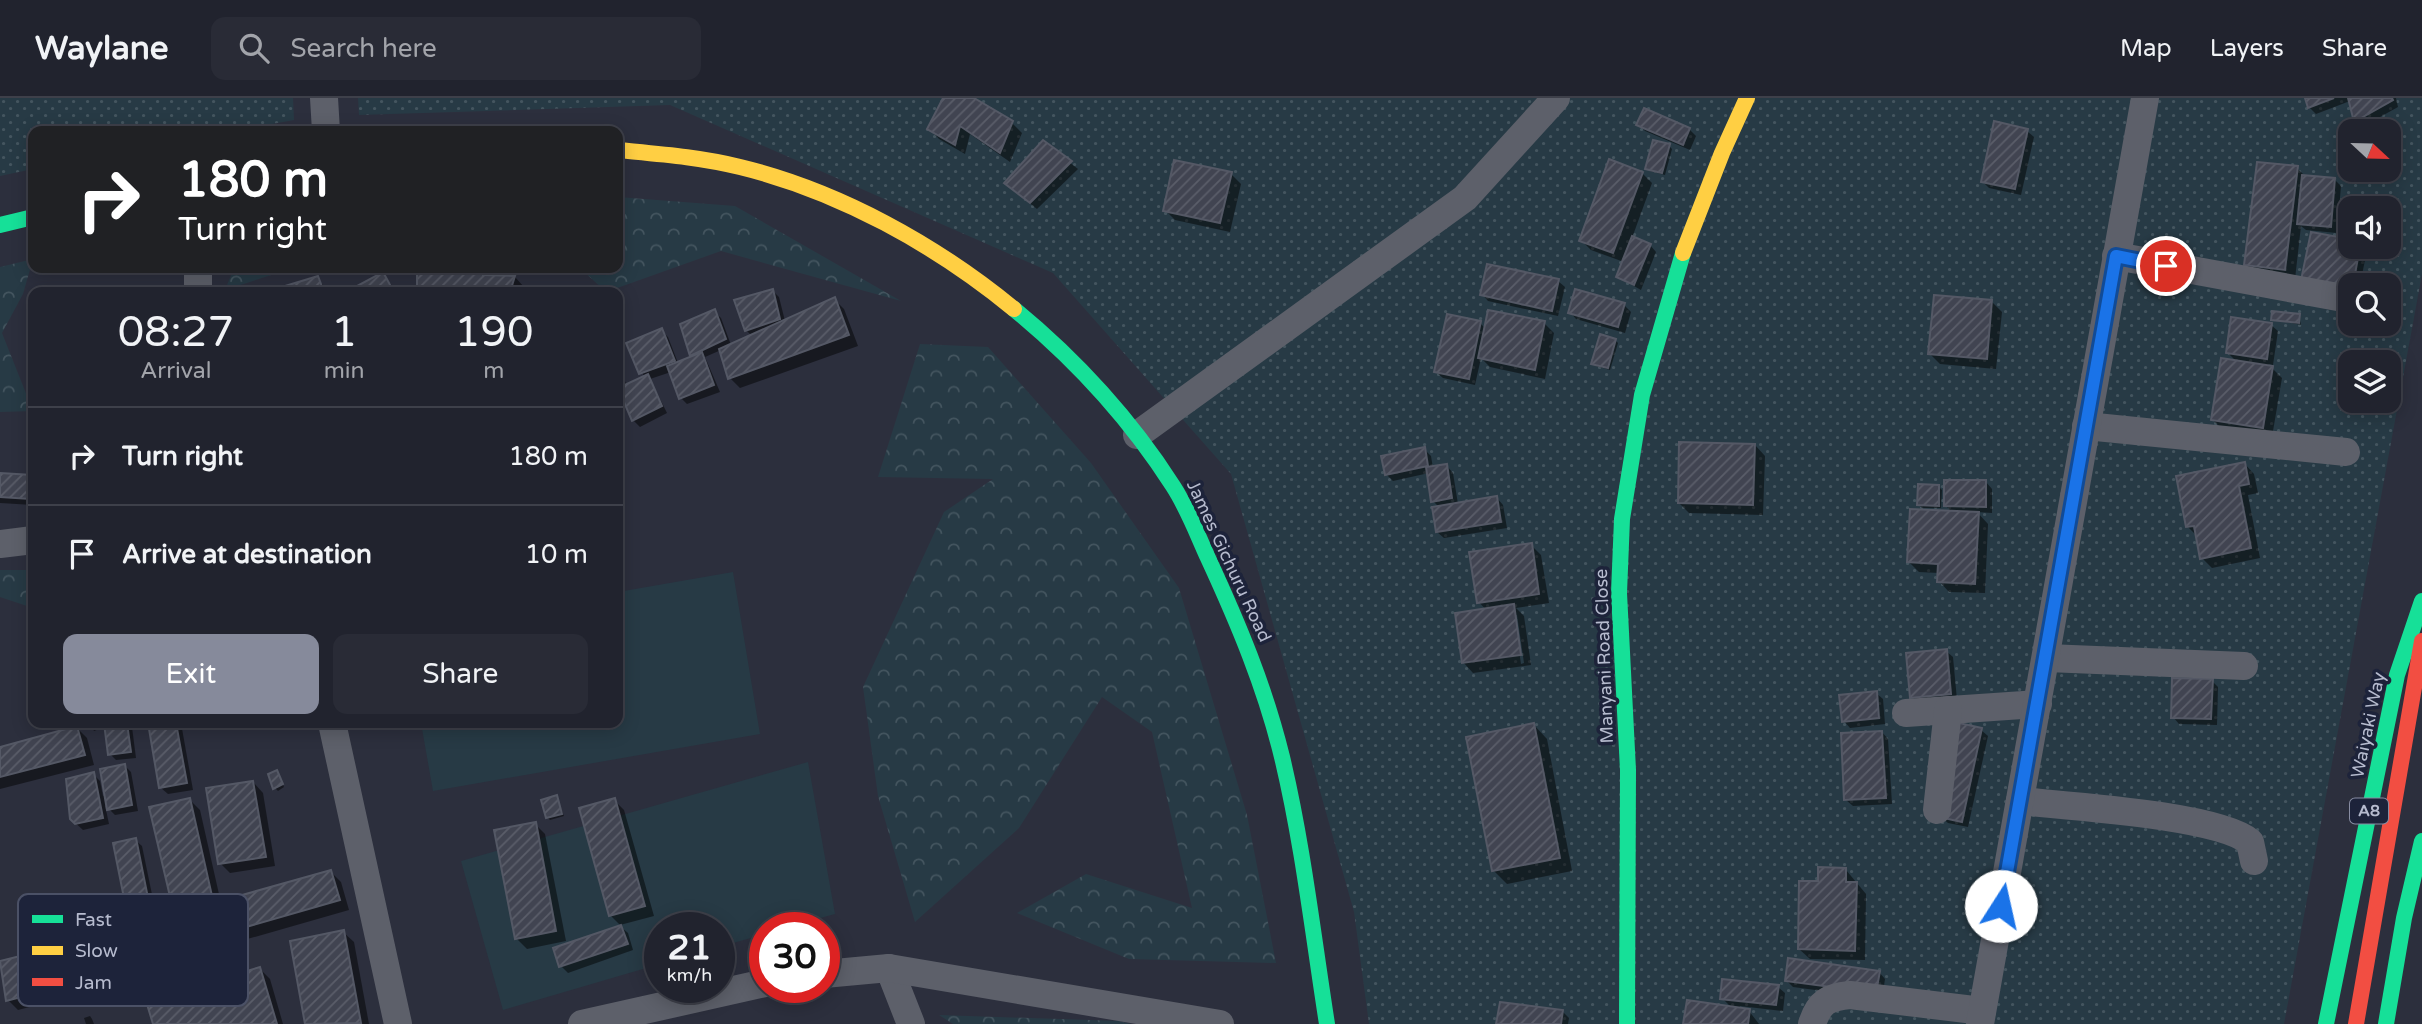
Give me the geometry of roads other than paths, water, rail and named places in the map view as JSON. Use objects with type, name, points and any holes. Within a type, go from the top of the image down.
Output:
[{"type":"main road","name":"Manyani Road Close","points":[[1628,1024],[1626,686],[1619,581],[1629,477],[1647,380],[1674,280],[1716,163],[1747,98]]},
{"type":"main road","name":"James Gichuru Road","points":[[623,151],[700,159],[759,171],[864,212],[939,252],[1012,305],[1117,408],[1174,486],[1229,602],[1258,672],[1296,821],[1327,1024]]},
{"type":"main road","points":[[0,225],[28,218]]},
{"type":"main road","name":"Waiyaki Way","points":[[2326,1024],[2397,675],[2422,601]]},
{"type":"main road","name":"A8","points":[[2356,1024],[2422,641]]},
{"type":"main road","points":[[2386,1024],[2404,918],[2422,841]]},
{"type":"street","points":[[324,98],[326,126]]},
{"type":"street","points":[[1136,435],[1465,198],[1556,98]]},
{"type":"street","points":[[1812,1024],[1819,1005],[1830,997],[1850,995],[1981,1018],[2145,98]]},
{"type":"street","points":[[2116,256],[2338,297]]},
{"type":"street","points":[[2087,426],[2346,452]]},
{"type":"street","points":[[0,544],[28,541]]},
{"type":"street","points":[[2047,658],[2244,666]]},
{"type":"street","points":[[1906,713],[2038,704]]},
{"type":"street","points":[[1937,810],[1948,710]]},
{"type":"street","points":[[333,728],[398,1024]]},
{"type":"street","points":[[2020,800],[2175,819],[2228,830],[2250,842],[2254,861]]},
{"type":"street","points":[[840,973],[889,968],[1220,1024]]},
{"type":"street","points":[[889,968],[911,1024]]},
{"type":"street","points":[[582,1024],[749,987]]}]
